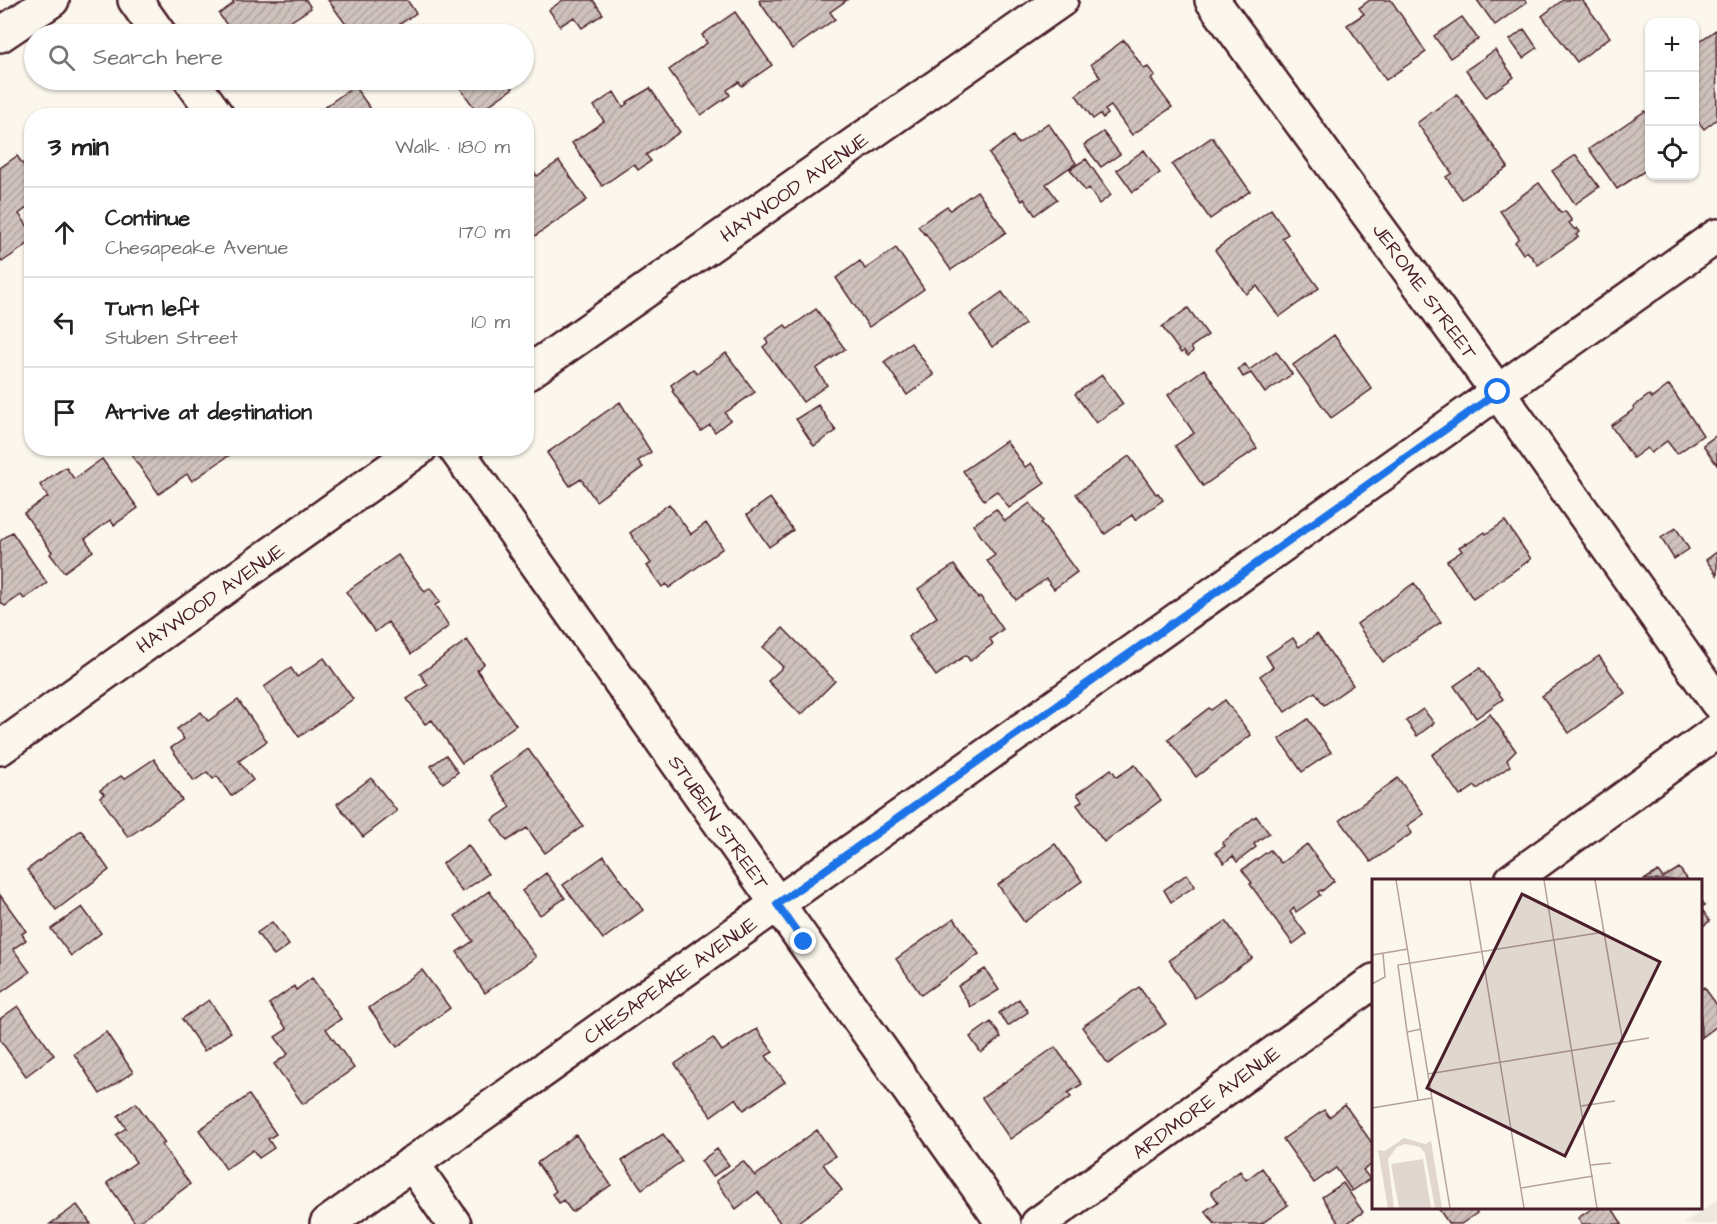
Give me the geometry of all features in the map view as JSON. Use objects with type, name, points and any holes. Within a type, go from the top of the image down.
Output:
[{"type":"street","points":[[0,35],[52,0]]},
{"type":"street","points":[[135,0],[152,24]]},
{"type":"street","name":"HAYWOOD AVENUE","points":[[534,368],[1061,0]]},
{"type":"street","name":"JEROME STREET","points":[[1212,0],[1498,392],[1717,702]]},
{"type":"street","points":[[198,90],[211,108]]},
{"type":"street","name":"CHESAPEAKE AVENUE","points":[[327,1224],[1717,236]]},
{"type":"street","name":"HAYWOOD AVENUE","points":[[0,748],[409,456]]},
{"type":"street","name":"STUBEN STREET","points":[[461,456],[1004,1224]]},
{"type":"street","points":[[1513,879],[1717,731]]},
{"type":"street","name":"ARDMORE AVENUE","points":[[1038,1224],[1372,982]]},
{"type":"street","points":[[412,1163],[454,1224]]},
{"type":"shaded area","points":[[1717,1200],[1717,1224],[1683,1224]]},
{"type":"building","points":[[231,0],[306,0],[311,8],[290,22],[291,24],[226,24],[219,14],[234,3]]},
{"type":"building","points":[[328,0],[407,0],[416,13],[400,24],[346,24]]},
{"type":"building","points":[[563,0],[593,0],[603,14],[582,28],[574,17],[560,26],[549,10]]},
{"type":"building","points":[[760,0],[847,0],[830,12],[835,19],[792,49]]},
{"type":"building","points":[[1370,0],[1391,0],[1426,52],[1386,80],[1347,25],[1364,14],[1359,8]]},
{"type":"building","points":[[1477,0],[1525,0],[1527,2],[1495,25]]},
{"type":"building","points":[[1563,0],[1582,0],[1610,37],[1577,62],[1542,16]]},
{"type":"building","points":[[735,12],[772,65],[742,86],[739,82],[727,90],[730,95],[701,115],[669,70],[707,43],[702,35]]},
{"type":"building","points":[[1462,17],[1478,39],[1450,58],[1434,36]]},
{"type":"building","points":[[1524,29],[1537,48],[1523,58],[1510,40]]},
{"type":"building","points":[[1716,30],[1717,119],[1704,129],[1699,122],[1699,42]]},
{"type":"building","points":[[1124,40],[1144,69],[1148,67],[1155,76],[1151,79],[1172,107],[1132,135],[1111,106],[1105,110],[1108,114],[1103,118],[1100,114],[1093,119],[1076,95],[1100,77],[1091,64]]},
{"type":"building","points":[[1495,50],[1514,77],[1486,97],[1466,70]]},
{"type":"building","points":[[650,88],[680,132],[646,155],[651,161],[638,170],[634,164],[602,186],[572,143],[604,121],[594,106],[614,92],[623,107]]},
{"type":"building","points":[[348,90],[357,90],[370,108],[324,108]]},
{"type":"building","points":[[461,90],[510,90],[485,108],[474,108]]},
{"type":"building","points":[[1457,94],[1508,167],[1462,199],[1446,177],[1452,173],[1417,123]]},
{"type":"building","points":[[1645,111],[1645,171],[1617,189],[1589,149]]},
{"type":"building","points":[[1048,123],[1076,163],[1046,184],[1057,199],[1035,215],[1024,199],[1022,201],[989,154],[1013,136],[1018,144]]},
{"type":"building","points":[[1103,132],[1120,154],[1101,167],[1084,145]]},
{"type":"building","points":[[1212,137],[1250,191],[1210,219],[1172,165]]},
{"type":"building","points":[[1144,150],[1160,173],[1133,192],[1117,170]]},
{"type":"building","points":[[1576,155],[1599,187],[1575,204],[1552,171]]},
{"type":"building","points":[[17,156],[24,166],[24,210],[19,214],[24,221],[24,247],[2,262],[0,258],[0,168]]},
{"type":"building","points":[[1086,159],[1111,195],[1099,204],[1089,188],[1085,191],[1070,169]]},
{"type":"building","points":[[559,161],[587,200],[534,236],[534,172],[537,176]]},
{"type":"building","points":[[1539,183],[1561,213],[1565,211],[1572,221],[1569,223],[1580,232],[1576,235],[1578,237],[1538,265],[1527,251],[1523,254],[1515,242],[1519,238],[1500,211]]},
{"type":"building","points":[[977,191],[1006,232],[951,270],[918,226],[947,206],[950,210]]},
{"type":"building","points":[[1271,209],[1288,234],[1282,238],[1319,288],[1279,317],[1257,286],[1246,294],[1215,250]]},
{"type":"building","points":[[896,248],[924,289],[869,327],[836,278],[860,261],[865,269]]},
{"type":"building","points":[[1002,292],[1025,324],[992,347],[970,315]]},
{"type":"building","points":[[1188,308],[1208,335],[1191,347],[1193,351],[1188,356],[1184,351],[1181,353],[1162,327]]},
{"type":"building","points":[[816,309],[845,349],[816,369],[827,385],[803,402],[763,347],[768,343],[765,339],[785,325],[788,329]]},
{"type":"building","points":[[1334,335],[1372,389],[1331,418],[1293,365]]},
{"type":"building","points":[[911,343],[934,375],[907,395],[884,362]]},
{"type":"building","points":[[1276,351],[1292,374],[1265,393],[1251,373],[1243,377],[1238,369],[1245,364],[1249,370]]},
{"type":"building","points":[[726,353],[755,392],[725,413],[730,420],[715,432],[710,425],[701,431],[672,391],[674,390],[671,385],[693,369],[697,373]]},
{"type":"building","points":[[1204,369],[1257,448],[1203,486],[1175,446],[1194,433],[1168,395]]},
{"type":"building","points":[[1102,375],[1123,404],[1096,423],[1075,394]]},
{"type":"building","points":[[1669,385],[1703,435],[1677,454],[1667,441],[1651,453],[1647,448],[1633,458],[1611,426],[1649,395],[1652,398]]},
{"type":"building","points":[[620,402],[651,452],[638,461],[643,467],[596,501],[581,479],[570,486],[547,453]]},
{"type":"building","points":[[818,405],[836,431],[814,446],[796,419]]},
{"type":"building","points":[[1717,435],[1717,465],[1703,445]]},
{"type":"building","points":[[1006,441],[1025,467],[1031,463],[1045,483],[1009,508],[997,491],[984,500],[963,471]]},
{"type":"building","points":[[132,456],[228,456],[192,481],[187,474],[159,494]]},
{"type":"building","points":[[1129,456],[1156,494],[1158,493],[1163,500],[1135,520],[1132,515],[1105,534],[1076,494]]},
{"type":"building","points":[[102,459],[138,508],[114,525],[110,520],[85,539],[93,551],[64,572],[24,513],[48,497],[40,485],[53,475],[66,467],[74,479]]},
{"type":"building","points":[[770,498],[793,530],[769,547],[747,515]]},
{"type":"building","points":[[1030,503],[1043,521],[1041,523],[1077,572],[1054,589],[1046,579],[1016,600],[987,561],[995,555],[973,525],[996,509],[1005,521]]},
{"type":"building","points":[[669,504],[691,534],[706,523],[723,548],[669,588],[666,584],[662,587],[647,566],[651,563],[630,533]]},
{"type":"building","points":[[1505,521],[1531,559],[1473,599],[1447,561],[1462,551],[1459,547],[1485,532],[1486,534]]},
{"type":"building","points":[[1676,528],[1689,549],[1674,559],[1661,538]]},
{"type":"building","points":[[12,532],[47,583],[24,599],[21,595],[5,606],[0,602],[0,541]]},
{"type":"building","points":[[1717,552],[1717,575],[1706,560]]},
{"type":"building","points":[[398,555],[425,592],[430,588],[440,602],[435,605],[449,626],[411,654],[388,622],[375,632],[346,592]]},
{"type":"building","points":[[954,565],[1003,629],[990,639],[993,644],[970,661],[966,655],[936,676],[908,637],[937,617],[918,589]]},
{"type":"building","points":[[1414,583],[1441,622],[1383,662],[1357,624]]},
{"type":"building","points":[[783,628],[835,681],[801,715],[768,681],[783,667],[763,647]]},
{"type":"building","points":[[1317,634],[1353,685],[1324,705],[1315,692],[1285,712],[1260,676],[1273,667],[1266,656],[1293,638],[1299,647]]},
{"type":"building","points":[[467,640],[484,664],[477,670],[516,725],[462,763],[432,720],[425,724],[407,699],[428,685],[420,674]]},
{"type":"building","points":[[1599,656],[1625,693],[1569,733],[1542,696]]},
{"type":"building","points":[[324,658],[353,699],[299,737],[264,687],[291,668],[297,677]]},
{"type":"building","points":[[1480,668],[1503,699],[1476,718],[1454,686]]},
{"type":"building","points":[[238,700],[267,741],[239,761],[253,780],[231,796],[217,776],[213,779],[207,772],[194,781],[171,748],[184,739],[177,729],[201,712],[208,721]]},
{"type":"building","points":[[1225,700],[1251,735],[1196,777],[1168,739],[1209,708],[1211,710]]},
{"type":"building","points":[[1423,709],[1434,723],[1417,736],[1406,721]]},
{"type":"building","points":[[1490,714],[1516,751],[1507,760],[1510,766],[1477,789],[1475,786],[1460,796],[1432,755]]},
{"type":"building","points":[[1308,719],[1331,752],[1302,772],[1279,739]]},
{"type":"building","points":[[528,749],[583,826],[545,853],[527,828],[507,841],[492,820],[511,807],[490,776]]},
{"type":"building","points":[[446,755],[458,772],[443,783],[431,766]]},
{"type":"building","points":[[154,759],[182,800],[128,837],[100,797],[104,794],[100,790],[121,776],[124,779]]},
{"type":"building","points":[[1135,765],[1161,800],[1104,842],[1077,805],[1082,801],[1077,794],[1111,769],[1117,777]]},
{"type":"building","points":[[371,778],[397,811],[363,837],[337,804]]},
{"type":"building","points":[[1398,778],[1424,814],[1407,826],[1412,833],[1371,862],[1340,820]]},
{"type":"building","points":[[1256,816],[1269,833],[1254,844],[1256,847],[1237,862],[1233,856],[1224,863],[1216,852],[1225,846],[1222,843]]},
{"type":"building","points":[[81,830],[109,870],[56,910],[27,870]]},
{"type":"building","points":[[1055,844],[1082,881],[1024,922],[998,885]]},
{"type":"building","points":[[1307,844],[1334,881],[1318,892],[1320,895],[1296,912],[1294,908],[1290,912],[1306,934],[1293,944],[1242,870],[1270,850],[1281,863]]},
{"type":"building","points":[[468,845],[488,874],[462,892],[442,864]]},
{"type":"building","points":[[604,856],[643,910],[603,939],[563,885]]},
{"type":"building","points":[[1679,868],[1687,879],[1646,879],[1658,871],[1663,878]]},
{"type":"building","points":[[546,873],[565,898],[540,915],[522,891]]},
{"type":"building","points":[[1187,874],[1195,886],[1171,902],[1164,890]]},
{"type":"building","points":[[489,891],[536,957],[485,993],[457,952],[473,941],[455,916]]},
{"type":"building","points":[[0,895],[26,931],[22,934],[26,940],[13,949],[30,972],[0,993]]},
{"type":"building","points":[[82,907],[101,933],[71,956],[51,929]]},
{"type":"building","points":[[1702,909],[1710,921],[1702,927]]},
{"type":"building","points":[[954,918],[979,954],[921,995],[896,959]]},
{"type":"building","points":[[1226,921],[1252,958],[1195,998],[1169,960]]},
{"type":"building","points":[[272,922],[289,945],[274,956],[257,933]]},
{"type":"building","points":[[985,969],[999,990],[971,1007],[958,986]]},
{"type":"building","points":[[422,970],[450,1008],[397,1047],[369,1008]]},
{"type":"building","points":[[312,978],[341,1019],[326,1029],[354,1068],[303,1104],[274,1064],[288,1054],[275,1037],[287,1029],[269,1004],[294,986],[296,990]]},
{"type":"building","points":[[1139,987],[1166,1024],[1108,1064],[1082,1027]]},
{"type":"building","points":[[1704,987],[1717,1005],[1717,1026],[1702,1037],[1702,988]]},
{"type":"building","points":[[1019,999],[1028,1012],[1008,1026],[999,1013]]},
{"type":"building","points":[[209,1000],[231,1032],[204,1051],[182,1019]]},
{"type":"building","points":[[18,1006],[54,1055],[26,1076],[0,1040],[0,1019]]},
{"type":"building","points":[[991,1022],[1001,1037],[981,1053],[970,1037]]},
{"type":"building","points":[[757,1029],[773,1052],[766,1056],[785,1082],[744,1110],[736,1098],[711,1116],[675,1064],[713,1038],[722,1051]]},
{"type":"building","points":[[106,1032],[133,1072],[100,1094],[74,1054]]},
{"type":"building","points":[[1055,1047],[1082,1084],[1068,1093],[1071,1097],[1010,1139],[982,1098]]},
{"type":"building","points":[[249,1095],[276,1134],[268,1139],[274,1148],[259,1158],[253,1150],[226,1169],[199,1130]]},
{"type":"building","points":[[136,1103],[165,1143],[162,1145],[190,1184],[136,1224],[107,1183],[136,1162],[116,1135],[126,1128],[118,1116]]},
{"type":"building","points":[[1345,1105],[1372,1143],[1372,1164],[1363,1170],[1370,1179],[1352,1191],[1336,1168],[1314,1183],[1283,1139],[1324,1110],[1329,1117]]},
{"type":"building","points":[[817,1130],[835,1156],[823,1164],[842,1190],[795,1224],[781,1224],[758,1192],[736,1209],[716,1181],[743,1161],[755,1176]]},
{"type":"building","points":[[663,1134],[682,1161],[642,1189],[622,1161]]},
{"type":"building","points":[[576,1135],[611,1185],[572,1212],[563,1200],[559,1203],[552,1194],[556,1191],[537,1163]]},
{"type":"building","points":[[717,1149],[729,1165],[712,1177],[701,1161]]},
{"type":"building","points":[[1262,1168],[1288,1205],[1261,1224],[1215,1224],[1205,1211],[1218,1202],[1211,1192],[1240,1171],[1246,1180]]},
{"type":"building","points":[[1343,1183],[1363,1212],[1346,1224],[1339,1224],[1322,1197]]},
{"type":"building","points":[[77,1205],[91,1224],[50,1224]]},
{"type":"building","points":[[1439,1209],[1475,1209],[1477,1213],[1461,1224],[1449,1224]]},
{"type":"building","points":[[1592,1209],[1613,1209],[1622,1224],[1582,1224],[1578,1218]]},
{"type":"route","points":[[804,942],[777,904],[1498,392]]}]
